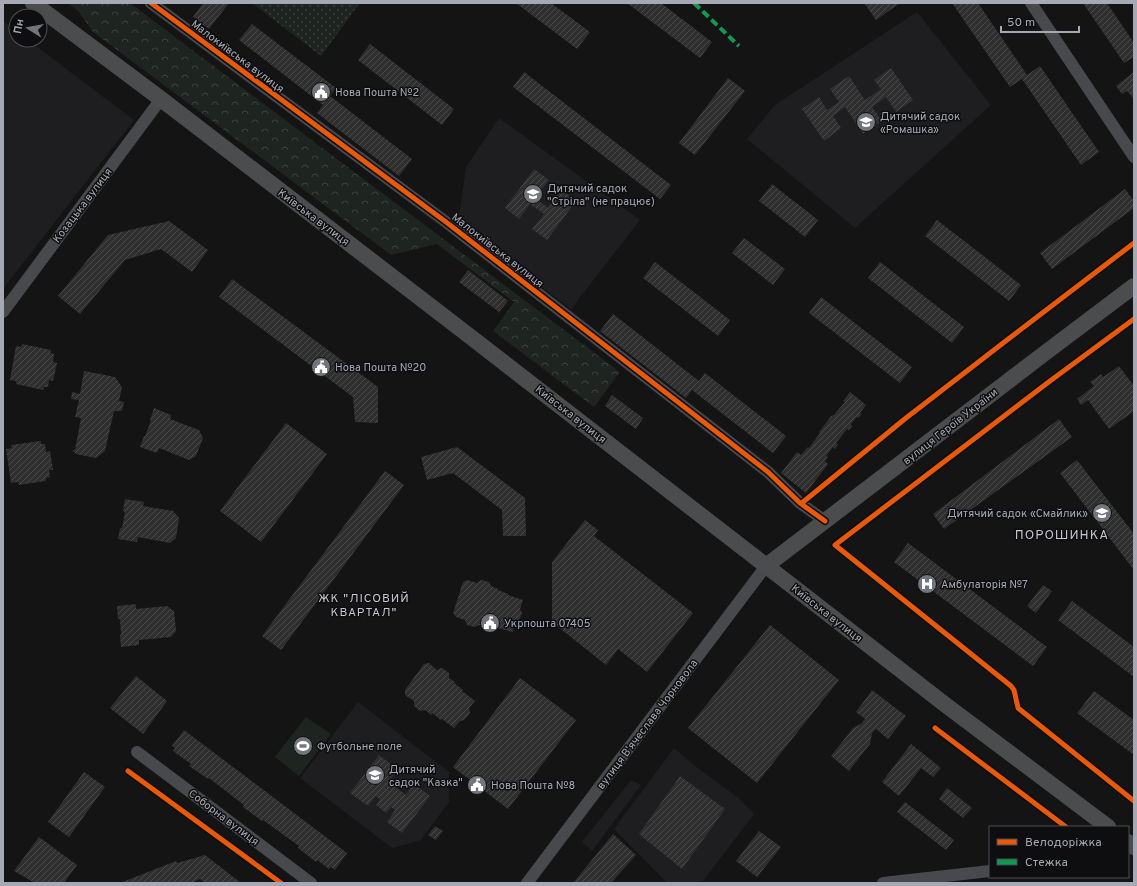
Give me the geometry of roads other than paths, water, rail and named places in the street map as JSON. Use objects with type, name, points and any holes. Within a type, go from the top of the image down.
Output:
[{"type":"main road","name":"Київська вулиця","points":[[33,3],[161,99],[935,697],[1107,826]]},
{"type":"main road","name":"вулиця Героїв України","points":[[766,566],[1134,286]]},
{"type":"street","name":"Малокиївська вулиця","points":[[151,3],[446,222],[768,472],[800,503],[825,522]]},
{"type":"street","points":[[1031,3],[1133,153]]},
{"type":"street","name":"Козацька вулиця","points":[[3,312],[161,99]]},
{"type":"street","name":"вулиця Вʼячеслава Чорновола","points":[[527,883],[766,566]]},
{"type":"street","name":"Соборна вулиця","points":[[137,752],[311,883]]},
{"type":"street","points":[[883,883],[989,871]]},
{"type":"place","name":"Нова Пошта №2","points":[[321,92]]},
{"type":"place","name":"Дитячий садок «Ромашка»","points":[[866,122]]},
{"type":"place","name":"Дитячий садок \"Стріла\" (не працює)","points":[[533,194]]},
{"type":"place","name":"Нова Пошта №20","points":[[321,367]]},
{"type":"place","name":"Дитячий садок «Смайлик»","points":[[1102,513]]},
{"type":"place","name":"Амбулаторія №7","points":[[927,584]]},
{"type":"place","name":"Укрпошта 07405","points":[[490,623]]},
{"type":"place","name":"Футбольне поле","points":[[303,746]]},
{"type":"place","name":"Дитячий садок \"Казка\"","points":[[375,775]]},
{"type":"place","name":"Нова Пошта №8","points":[[477,785]]},
{"type":"district","name":"ПОРОШИНКА","points":[[1062,534]]},
{"type":"district","name":"ЖК \"ЛІСОВИЙ КВАРТАЛ\"","points":[[364,605]]}]
